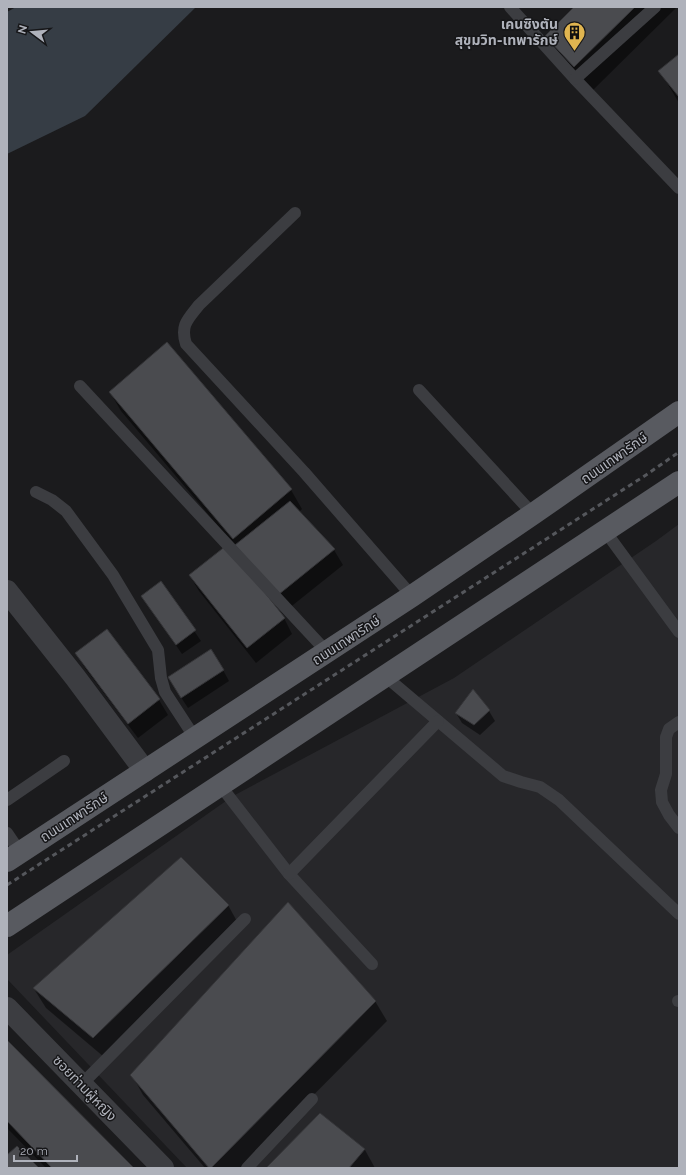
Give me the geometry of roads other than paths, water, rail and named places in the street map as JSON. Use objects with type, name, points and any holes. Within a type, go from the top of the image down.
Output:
[{"type":"main road","name":"ถนนเทพารักษ์","points":[[14,856],[412,596],[679,412]]},
{"type":"main road","points":[[7,926],[679,482]]},
{"type":"street","points":[[7,591],[75,677],[145,771]]},
{"type":"street","name":"ซอยท่านผู้หญิง","points":[[7,1008],[162,1168]]},
{"type":"lane","points":[[510,7],[575,79],[679,188]]},
{"type":"lane","points":[[575,79],[654,7]]},
{"type":"lane","points":[[295,213],[199,305],[186,322],[182,334],[186,344],[304,472],[412,596]]},
{"type":"lane","points":[[80,386],[327,652]]},
{"type":"lane","points":[[419,390],[533,514]]},
{"type":"lane","points":[[36,492],[52,500],[66,511],[113,575],[158,650],[161,678],[165,692],[195,738]]},
{"type":"lane","points":[[605,531],[679,632]]},
{"type":"lane","points":[[385,676],[503,776],[540,787],[559,800],[679,914]]},
{"type":"lane","points":[[289,874],[438,721]]},
{"type":"lane","points":[[679,722],[669,730],[666,737],[666,774],[661,790],[662,802],[669,815],[679,828]]},
{"type":"lane","points":[[7,800],[64,761]]},
{"type":"lane","points":[[220,785],[289,874],[372,964]]},
{"type":"lane","points":[[7,833],[14,856]]},
{"type":"lane","points":[[81,1085],[245,919]]},
{"type":"lane","points":[[247,1168],[312,1099]]},
{"type":"railway","points":[[7,885],[646,475],[679,452]]},
{"type":"place","name":"เคนซิงตัน สุขุมวิท-เทพารักษ์","points":[[574,52]]}]
